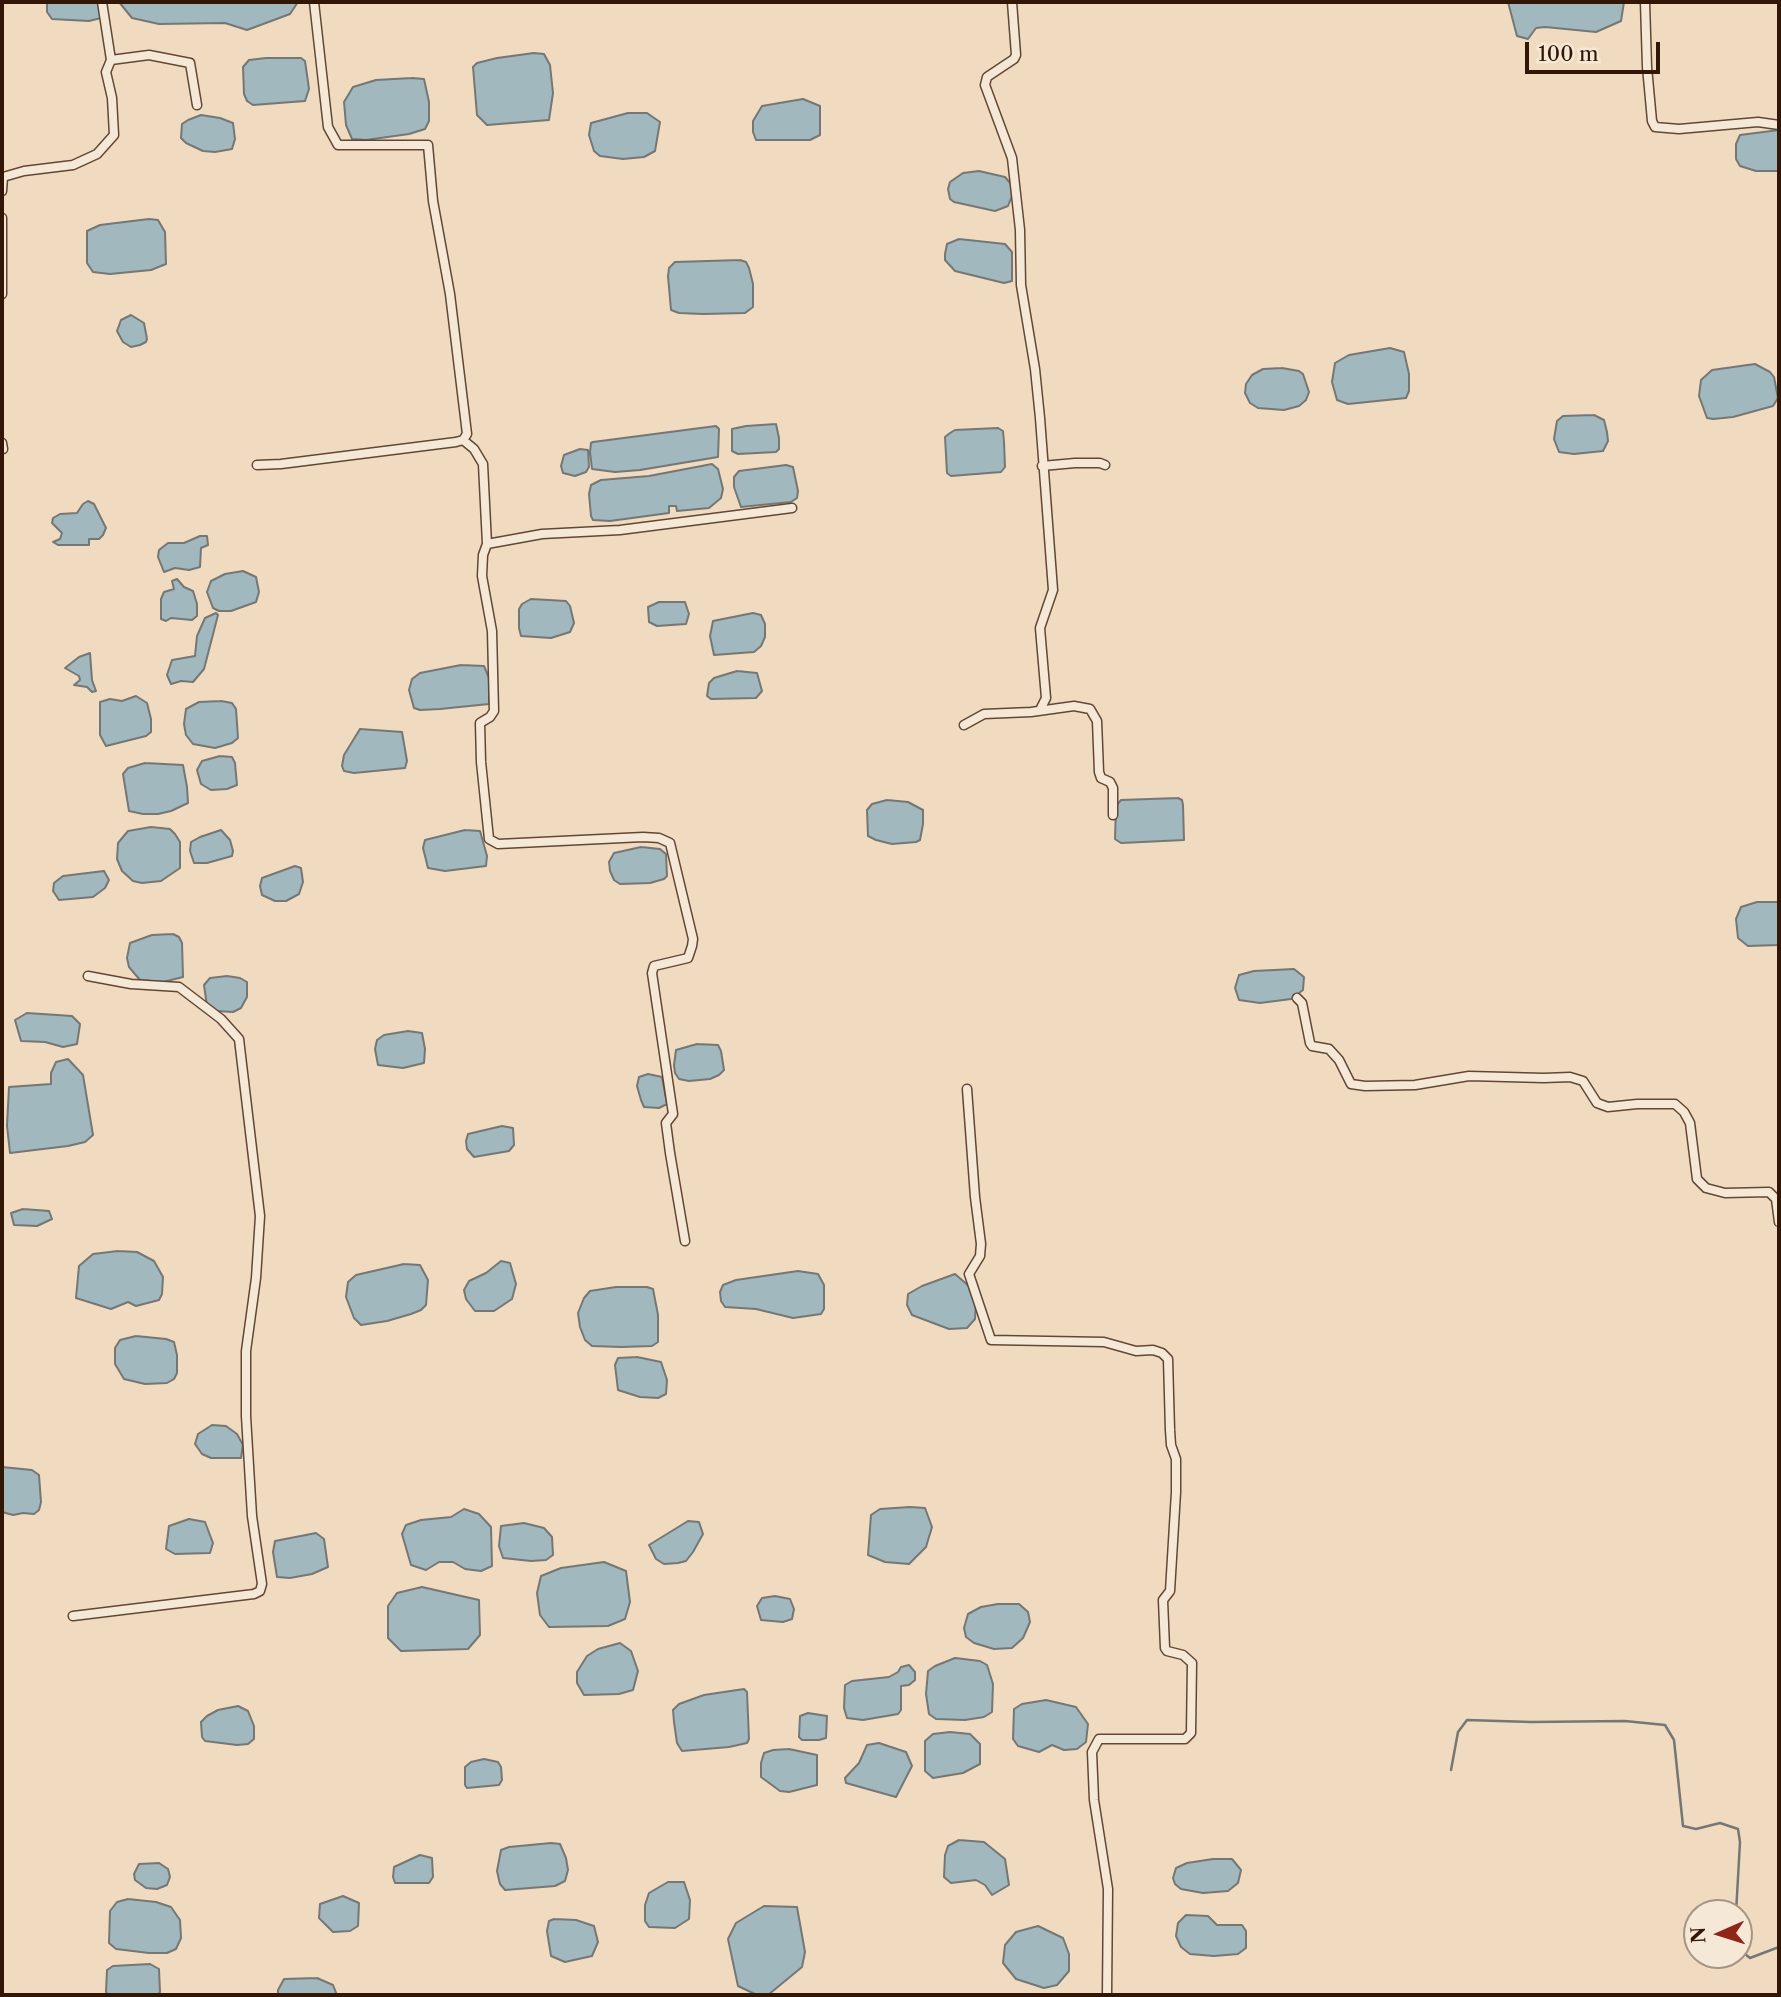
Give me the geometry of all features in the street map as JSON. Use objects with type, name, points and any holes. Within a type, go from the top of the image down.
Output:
[{"type":"street","points":[[2,191],[3,177],[24,171],[74,165],[97,154],[114,135],[106,72],[111,60],[102,2]]},
{"type":"street","points":[[314,2],[328,127],[338,145],[428,145],[433,201],[450,294],[464,399],[467,434],[463,440]]},
{"type":"street","points":[[1012,2],[1016,55],[987,77],[985,85],[1012,158],[1020,230],[1021,285],[1035,369],[1053,590],[1040,628],[1046,698],[1040,710]]},
{"type":"street","points":[[1645,2],[1647,66],[1652,121],[1655,127],[1679,129],[1758,122],[1779,125]]},
{"type":"street","points":[[111,60],[149,55],[190,63],[197,105]]},
{"type":"street","points":[[2,218],[2,294]]},
{"type":"street","points":[[257,465],[463,440],[474,449],[483,464],[487,544],[483,555],[482,576],[492,631],[494,711],[480,723],[489,839],[498,844],[643,837],[659,838],[670,843],[692,946],[688,958],[654,966],[652,973],[673,1114],[666,1122],[685,1241]]},
{"type":"street","points":[[1042,467],[1075,463],[1100,463],[1105,466]]},
{"type":"street","points":[[487,544],[542,534],[620,530],[792,508]]},
{"type":"street","points":[[964,725],[984,714],[1074,706],[1090,709],[1097,721],[1099,772],[1101,778],[1110,782],[1113,788],[1113,815]]},
{"type":"street","points":[[73,1616],[254,1594],[260,1591],[262,1584],[252,1516],[246,1416],[246,1351],[256,1278],[260,1216],[239,1039],[221,1019],[179,987],[131,984],[88,976]]},
{"type":"street","points":[[1297,998],[1302,1003],[1310,1043],[1312,1046],[1329,1049],[1339,1060],[1351,1084],[1415,1085],[1469,1076],[1570,1077],[1583,1081],[1597,1103],[1608,1107],[1658,1102],[1675,1104],[1684,1112],[1690,1123],[1697,1179],[1706,1188],[1726,1193],[1769,1192],[1776,1199],[1779,1223]]},
{"type":"street","points":[[967,1088],[981,1244],[976,1266],[969,1274],[991,1340],[1104,1342],[1136,1351],[1153,1350],[1168,1359],[1170,1430],[1176,1459],[1176,1485],[1170,1591],[1163,1600],[1165,1637],[1167,1651],[1183,1655],[1192,1664],[1191,1733],[1185,1739],[1099,1739],[1092,1752],[1094,1800],[1108,1889],[1107,1995]]},
{"type":"water","points":[[47,2],[99,2],[101,18],[89,21],[52,19],[47,12]]},
{"type":"water","points":[[119,2],[298,2],[290,14],[247,30],[225,23],[159,24],[132,18]]},
{"type":"water","points":[[1508,2],[1624,2],[1621,21],[1596,32],[1545,27],[1536,28],[1528,39],[1517,36]]},
{"type":"water","points":[[544,54],[550,65],[553,93],[549,120],[487,125],[477,115],[473,67],[477,63],[497,58]]},
{"type":"water","points":[[301,58],[305,61],[309,89],[305,101],[253,105],[247,101],[244,94],[243,67],[249,60]]},
{"type":"water","points":[[424,79],[429,102],[429,121],[425,129],[366,140],[352,139],[346,125],[344,102],[353,87],[376,80]]},
{"type":"water","points":[[803,99],[820,106],[820,135],[810,140],[756,140],[753,121],[762,106]]},
{"type":"water","points":[[628,113],[647,113],[660,122],[655,151],[644,157],[623,159],[600,156],[594,151],[589,135],[591,123]]},
{"type":"water","points":[[201,115],[233,123],[235,139],[232,149],[203,151],[181,138],[182,124]]},
{"type":"water","points":[[1779,130],[1779,171],[1756,171],[1740,166],[1736,159],[1736,144],[1740,135]]},
{"type":"water","points":[[979,171],[1005,177],[1011,184],[1012,196],[1008,206],[995,211],[950,199],[950,182],[963,173]]},
{"type":"water","points":[[158,220],[165,232],[166,264],[151,270],[110,274],[93,272],[87,263],[87,231],[100,225]]},
{"type":"water","points":[[959,239],[1005,244],[1012,252],[1012,281],[1004,283],[955,271],[945,260],[945,254],[947,244]]},
{"type":"water","points":[[675,262],[746,262],[753,284],[753,307],[745,313],[703,314],[671,310],[668,276],[669,268]]},
{"type":"water","points":[[131,315],[144,323],[147,339],[140,345],[131,347],[123,342],[117,331],[121,320]]},
{"type":"water","points":[[1390,348],[1404,352],[1409,374],[1409,391],[1406,398],[1348,404],[1337,400],[1332,382],[1335,363],[1349,355]]},
{"type":"water","points":[[1755,364],[1774,377],[1778,398],[1773,406],[1733,417],[1707,418],[1699,396],[1701,380],[1712,370]]},
{"type":"water","points":[[1282,368],[1303,374],[1309,392],[1306,400],[1299,406],[1284,410],[1258,408],[1250,403],[1245,393],[1246,384],[1252,375],[1263,369]]},
{"type":"water","points":[[1594,415],[1604,420],[1607,432],[1608,441],[1603,451],[1574,454],[1559,452],[1554,439],[1557,421],[1563,416]]},
{"type":"water","points":[[776,424],[779,449],[776,452],[738,454],[732,451],[732,429]]},
{"type":"water","points":[[716,426],[719,429],[718,457],[640,470],[615,472],[592,469],[590,452],[593,442]]},
{"type":"water","points":[[998,428],[1003,431],[1004,442],[1005,467],[1001,472],[951,476],[947,473],[945,437],[955,430]]},
{"type":"water","points":[[580,449],[588,450],[589,467],[586,472],[575,476],[563,473],[561,466],[564,455]]},
{"type":"water","points":[[712,464],[718,469],[723,489],[721,498],[709,508],[677,511],[676,506],[669,506],[669,513],[610,521],[593,520],[591,516],[591,485],[601,480],[649,476]]},
{"type":"water","points":[[786,465],[793,467],[797,498],[791,502],[741,507],[734,487],[734,477],[739,471]]},
{"type":"water","points":[[88,501],[94,504],[106,528],[103,535],[99,539],[89,539],[89,545],[58,545],[53,542],[60,539],[62,533],[52,523],[53,518],[60,514],[77,513]]},
{"type":"water","points":[[207,536],[208,545],[201,548],[200,567],[189,570],[175,568],[164,572],[158,557],[159,550],[168,543],[184,543]]},
{"type":"water","points":[[243,571],[256,577],[259,592],[256,602],[231,611],[213,608],[207,592],[211,581],[225,574]]},
{"type":"water","points":[[177,579],[184,587],[193,591],[197,616],[192,620],[161,619],[161,599],[164,592],[174,589],[172,581]]},
{"type":"water","points":[[531,599],[566,601],[574,623],[570,632],[551,638],[521,636],[519,609]]},
{"type":"water","points":[[659,602],[685,602],[689,614],[686,624],[657,626],[649,622],[648,607]]},
{"type":"water","points":[[216,613],[218,615],[204,669],[193,682],[171,684],[167,675],[172,660],[195,656],[197,636],[205,618]]},
{"type":"water","points":[[753,613],[761,615],[765,624],[765,637],[761,646],[754,652],[714,655],[710,636],[713,621]]},
{"type":"water","points":[[90,653],[92,680],[96,691],[92,692],[87,687],[74,685],[80,680],[79,676],[65,668],[79,657]]},
{"type":"water","points":[[461,665],[484,666],[489,678],[489,704],[440,709],[414,708],[409,690],[412,679],[420,673]]},
{"type":"water","points":[[737,671],[757,673],[762,691],[756,698],[711,699],[707,696],[709,683],[714,678]]},
{"type":"water","points":[[136,696],[147,703],[151,732],[146,736],[106,746],[100,735],[100,702],[110,699],[122,701]]},
{"type":"water","points":[[199,702],[232,703],[236,709],[238,738],[232,743],[215,748],[193,744],[186,735],[186,709]]},
{"type":"water","points":[[360,729],[402,732],[407,761],[405,768],[354,773],[344,771],[344,755]]},
{"type":"water","points":[[220,756],[232,757],[237,785],[211,790],[201,784],[197,770],[202,761]]},
{"type":"water","points":[[145,763],[183,765],[188,803],[158,814],[129,811],[123,774],[128,768]]},
{"type":"water","points":[[1178,798],[1183,805],[1184,840],[1121,843],[1115,839],[1116,806],[1121,800]]},
{"type":"water","points":[[887,800],[908,802],[923,810],[920,840],[892,844],[868,836],[867,810],[872,804]]},
{"type":"water","points":[[151,827],[170,829],[175,834],[180,842],[180,868],[161,881],[133,881],[122,871],[117,859],[118,843],[128,831]]},
{"type":"water","points":[[221,830],[230,840],[232,856],[207,863],[194,863],[190,851],[191,842]]},
{"type":"water","points":[[465,830],[480,831],[487,856],[486,866],[445,871],[428,868],[423,848],[425,840]]},
{"type":"water","points":[[641,847],[660,849],[666,854],[667,876],[650,883],[620,884],[614,880],[609,862],[614,853]]},
{"type":"water","points":[[295,866],[301,868],[303,882],[299,894],[286,901],[275,901],[262,895],[262,878]]},
{"type":"water","points":[[104,871],[109,880],[105,888],[93,897],[59,900],[53,891],[54,883],[63,876]]},
{"type":"water","points":[[1757,902],[1779,902],[1779,945],[1748,946],[1738,938],[1736,919],[1741,907]]},
{"type":"water","points":[[173,934],[179,937],[182,943],[183,977],[163,982],[140,980],[129,967],[127,958],[130,943],[152,935]]},
{"type":"water","points":[[1294,969],[1304,977],[1303,990],[1291,999],[1260,1003],[1239,1000],[1235,988],[1239,975],[1254,971]]},
{"type":"water","points":[[227,976],[247,982],[247,997],[241,1008],[233,1012],[216,1011],[207,1006],[204,985],[210,978]]},
{"type":"water","points":[[27,1013],[72,1016],[80,1024],[77,1044],[63,1047],[45,1042],[21,1041],[15,1020]]},
{"type":"water","points":[[408,1031],[422,1033],[424,1063],[403,1068],[378,1065],[375,1049],[377,1040],[384,1035]]},
{"type":"water","points":[[697,1044],[718,1045],[724,1070],[710,1079],[679,1079],[674,1065],[676,1050]]},
{"type":"water","points":[[68,1059],[83,1075],[93,1135],[85,1142],[68,1146],[10,1153],[7,1126],[9,1087],[51,1084],[51,1073],[56,1062]]},
{"type":"water","points":[[648,1074],[662,1077],[667,1104],[659,1108],[644,1107],[641,1100],[637,1086],[639,1077]]},
{"type":"water","points":[[502,1126],[513,1128],[514,1145],[509,1151],[474,1157],[467,1149],[468,1134]]},
{"type":"water","points":[[23,1209],[49,1211],[52,1219],[37,1226],[14,1225],[11,1213]]},
{"type":"water","points":[[137,1252],[154,1261],[163,1277],[159,1300],[136,1306],[128,1302],[111,1309],[76,1298],[79,1266],[93,1254]]},
{"type":"water","points":[[501,1261],[510,1263],[516,1284],[512,1299],[494,1311],[475,1311],[466,1299],[464,1290],[469,1281],[486,1273]]},
{"type":"water","points":[[404,1264],[420,1265],[428,1280],[426,1305],[411,1314],[361,1325],[354,1318],[346,1297],[348,1282],[356,1275]]},
{"type":"water","points":[[798,1271],[818,1274],[824,1285],[824,1309],[821,1314],[793,1318],[756,1309],[725,1307],[721,1301],[720,1292],[723,1285],[736,1280]]},
{"type":"water","points":[[955,1274],[970,1287],[976,1302],[975,1319],[967,1328],[949,1329],[912,1315],[907,1305],[908,1294]]},
{"type":"water","points":[[616,1287],[653,1289],[658,1315],[658,1342],[652,1346],[621,1347],[592,1346],[585,1340],[578,1313],[584,1298],[590,1291]]},
{"type":"water","points":[[136,1336],[174,1342],[177,1373],[174,1379],[167,1383],[145,1384],[124,1379],[115,1364],[115,1348],[120,1340]]},
{"type":"water","points":[[637,1357],[661,1362],[667,1380],[666,1394],[658,1398],[640,1397],[618,1390],[615,1365],[618,1358]]},
{"type":"water","points":[[212,1425],[226,1426],[237,1434],[243,1445],[241,1458],[211,1458],[202,1454],[195,1444],[198,1434]]},
{"type":"water","points":[[2,1467],[32,1470],[39,1475],[41,1502],[39,1510],[34,1514],[13,1515],[2,1512]]},
{"type":"water","points":[[925,1508],[932,1527],[926,1547],[909,1564],[885,1562],[868,1555],[871,1515],[880,1509]]},
{"type":"water","points":[[464,1509],[479,1514],[491,1527],[492,1566],[481,1571],[465,1569],[453,1562],[439,1562],[426,1570],[411,1565],[402,1534],[406,1525],[421,1520],[451,1517]]},
{"type":"water","points":[[189,1519],[205,1522],[213,1543],[210,1553],[175,1554],[166,1549],[169,1526]]},
{"type":"water","points":[[688,1521],[699,1522],[703,1534],[686,1561],[664,1564],[656,1559],[649,1545]]},
{"type":"water","points":[[524,1523],[544,1528],[552,1537],[553,1555],[546,1560],[531,1561],[503,1558],[499,1546],[501,1526]]},
{"type":"water","points":[[316,1533],[324,1539],[328,1567],[312,1574],[290,1578],[277,1577],[273,1552],[275,1541]]},
{"type":"water","points":[[604,1562],[626,1571],[630,1602],[625,1619],[608,1626],[549,1627],[540,1615],[537,1593],[541,1576],[561,1568]]},
{"type":"water","points":[[422,1587],[479,1600],[480,1635],[468,1649],[401,1651],[388,1638],[388,1606],[397,1593]]},
{"type":"water","points":[[775,1596],[790,1599],[794,1609],[792,1619],[783,1622],[761,1620],[757,1606],[762,1598]]},
{"type":"water","points":[[1019,1604],[1028,1612],[1030,1622],[1023,1638],[1012,1648],[994,1649],[974,1643],[966,1637],[964,1628],[968,1614],[981,1607]]},
{"type":"water","points":[[620,1643],[631,1651],[638,1671],[633,1690],[619,1694],[584,1695],[577,1683],[577,1672],[587,1656],[598,1649]]},
{"type":"water","points":[[955,1658],[980,1661],[987,1665],[993,1684],[992,1712],[984,1717],[965,1720],[936,1719],[929,1714],[926,1694],[928,1671]]},
{"type":"water","points":[[909,1665],[915,1672],[915,1680],[909,1685],[901,1686],[901,1710],[898,1714],[863,1720],[847,1718],[844,1708],[845,1685],[852,1681],[889,1677],[901,1667]]},
{"type":"water","points":[[744,1689],[747,1692],[747,1743],[682,1751],[677,1743],[673,1710],[679,1704],[704,1695]]},
{"type":"water","points":[[1046,1700],[1076,1707],[1088,1724],[1086,1742],[1077,1749],[1064,1750],[1052,1745],[1039,1752],[1018,1746],[1013,1739],[1014,1709],[1022,1704]]},
{"type":"water","points":[[238,1706],[248,1711],[254,1726],[254,1739],[248,1744],[237,1745],[205,1741],[202,1737],[201,1722],[218,1710]]},
{"type":"water","points":[[808,1713],[827,1716],[826,1738],[802,1740],[799,1737],[800,1716]]},
{"type":"water","points":[[933,1734],[970,1734],[980,1744],[980,1764],[963,1773],[933,1778],[925,1771],[925,1741]]},
{"type":"water","points":[[879,1743],[906,1752],[912,1766],[896,1797],[846,1783],[845,1778],[859,1763],[867,1745]]},
{"type":"water","points":[[789,1749],[817,1755],[817,1785],[789,1792],[780,1791],[761,1777],[764,1753]]},
{"type":"water","points":[[484,1759],[498,1762],[502,1780],[499,1785],[467,1788],[465,1767],[471,1762]]},
{"type":"water","points":[[959,1840],[984,1842],[1005,1859],[1009,1885],[992,1895],[985,1885],[976,1880],[951,1883],[944,1877],[948,1846]]},
{"type":"water","points":[[560,1844],[566,1858],[568,1870],[565,1881],[555,1886],[505,1890],[500,1884],[497,1871],[501,1850]]},
{"type":"water","points":[[420,1855],[432,1858],[433,1877],[429,1883],[395,1883],[394,1867]]},
{"type":"water","points":[[1232,1859],[1241,1870],[1238,1883],[1228,1891],[1203,1893],[1181,1889],[1175,1884],[1173,1878],[1176,1868],[1187,1863]]},
{"type":"water","points":[[159,1863],[168,1869],[170,1877],[167,1885],[157,1889],[146,1888],[135,1880],[134,1874],[139,1864]]},
{"type":"water","points":[[668,1882],[684,1882],[690,1900],[689,1919],[675,1928],[649,1927],[645,1921],[645,1905],[649,1893]]},
{"type":"water","points":[[343,1896],[359,1903],[358,1926],[350,1931],[333,1932],[319,1918],[320,1904]]},
{"type":"water","points":[[128,1899],[156,1902],[171,1907],[180,1920],[181,1938],[176,1949],[167,1953],[149,1953],[116,1949],[109,1943],[110,1911],[117,1902]]},
{"type":"water","points":[[764,1906],[797,1907],[805,1952],[802,1967],[768,1995],[757,1995],[738,1986],[728,1939],[736,1923]]},
{"type":"water","points":[[1186,1915],[1208,1916],[1217,1925],[1242,1925],[1246,1931],[1246,1948],[1238,1954],[1190,1954],[1181,1947],[1176,1936],[1178,1923]]},
{"type":"water","points":[[576,1920],[594,1926],[598,1942],[592,1956],[565,1962],[551,1956],[547,1931],[549,1921]]},
{"type":"water","points":[[1038,1926],[1063,1938],[1069,1954],[1069,1971],[1057,1985],[1044,1988],[1016,1979],[1003,1963],[1005,1945],[1016,1932]]},
{"type":"water","points":[[150,1964],[159,1969],[158,1995],[108,1995],[107,1970],[113,1966]]},
{"type":"water","points":[[317,1978],[333,1985],[337,1995],[278,1995],[284,1979]]},
{"type":"waterway","points":[[1451,1770],[1458,1732],[1467,1720],[1625,1721],[1665,1725],[1674,1740],[1683,1826],[1696,1829],[1720,1823],[1738,1829],[1740,1842],[1737,1899]]},
{"type":"waterway","points":[[1753,1957],[1779,1947]]}]
